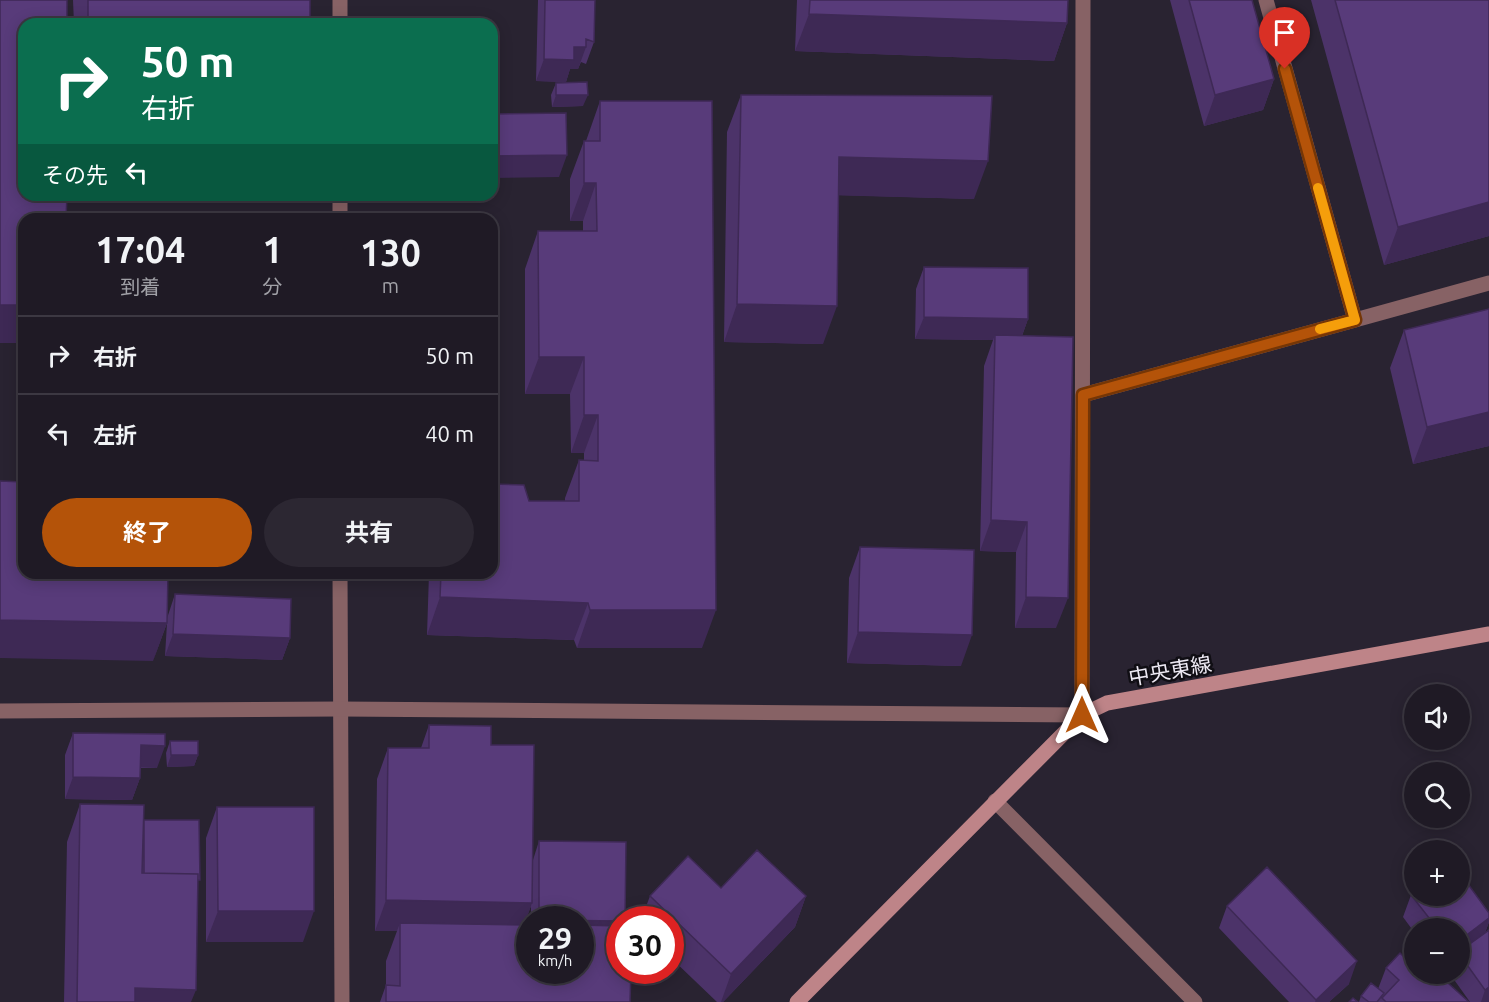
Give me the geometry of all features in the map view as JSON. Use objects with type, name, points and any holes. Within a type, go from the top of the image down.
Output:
[{"type":"main road","name":"中央東線","points":[[797,1002],[1082,715],[1107,703],[1489,634]]},
{"type":"street","points":[[340,0],[340,18]]},
{"type":"street","points":[[0,711],[340,709],[928,711],[1082,715],[1083,0]]},
{"type":"street","points":[[1266,0],[1355,320]]},
{"type":"street","points":[[1083,395],[1489,283]]},
{"type":"street","points":[[340,579],[342,1002]]},
{"type":"street","points":[[995,801],[1194,1002]]},
{"type":"building","points":[[0,0],[67,0],[67,18],[18,18],[18,201],[67,201],[66,213],[18,213],[18,305],[0,305]]},
{"type":"building","points":[[88,0],[310,0],[310,18],[88,18]]},
{"type":"building","points":[[545,0],[595,0],[594,42],[586,39],[586,47],[574,47],[574,60],[544,59]]},
{"type":"building","points":[[810,0],[1068,0],[1067,23],[809,14]]},
{"type":"building","points":[[1189,0],[1252,0],[1274,79],[1215,95]]},
{"type":"building","points":[[1335,0],[1489,0],[1489,202],[1398,227]]},
{"type":"building","points":[[587,82],[588,95],[556,95],[556,83]]},
{"type":"building","points":[[741,95],[992,96],[988,161],[839,157],[837,306],[737,304]]},
{"type":"building","points":[[600,101],[712,101],[716,610],[590,610],[588,603],[440,597],[441,579],[498,579],[498,484],[524,485],[529,501],[579,501],[579,460],[598,461],[598,415],[584,415],[584,357],[539,357],[538,231],[597,231],[596,183],[584,183],[584,141],[600,141]]},
{"type":"building","points":[[566,113],[567,155],[498,156],[498,114]]},
{"type":"building","points":[[924,267],[1028,268],[1028,319],[924,317]]},
{"type":"building","points":[[1489,309],[1489,412],[1427,427],[1404,330]]},
{"type":"building","points":[[995,335],[1073,337],[1068,598],[1026,597],[1027,522],[991,520]]},
{"type":"building","points":[[0,481],[18,482],[18,579],[168,579],[167,623],[0,620]]},
{"type":"building","points":[[860,547],[974,550],[972,635],[858,632]]},
{"type":"building","points":[[175,594],[291,599],[290,638],[173,634]]},
{"type":"building","points":[[429,725],[491,726],[491,745],[534,745],[532,903],[386,900],[388,748],[429,748]]},
{"type":"building","points":[[73,733],[165,734],[165,746],[141,745],[140,778],[73,777]]},
{"type":"building","points":[[170,741],[198,741],[198,755],[171,755]]},
{"type":"building","points":[[80,804],[144,805],[142,873],[198,874],[196,990],[135,988],[135,1002],[77,1002]]},
{"type":"building","points":[[217,807],[314,807],[314,911],[218,911]]},
{"type":"building","points":[[144,820],[199,820],[200,880],[198,880],[198,874],[144,873]]},
{"type":"building","points":[[539,841],[626,842],[625,906],[606,906],[606,921],[594,921],[594,906],[539,906]]},
{"type":"building","points":[[757,850],[806,896],[731,974],[684,929],[684,906],[660,906],[650,896],[688,856],[721,888]]},
{"type":"building","points":[[1267,867],[1357,961],[1316,1000],[1227,906]]},
{"type":"building","points":[[1470,887],[1489,913],[1489,918],[1470,932],[1470,918],[1429,918],[1420,906],[1470,906]]},
{"type":"building","points":[[400,923],[516,925],[516,984],[594,984],[594,925],[606,926],[606,984],[631,984],[630,1002],[386,1002],[386,985],[400,986]]},
{"type":"building","points":[[1489,930],[1489,987],[1485,990],[1470,969],[1470,944]]},
{"type":"building","points":[[1400,953],[1404,957],[1404,984],[1449,984],[1469,1002],[1386,1002],[1382,998],[1399,980],[1386,968]]},
{"type":"building","points":[[1371,983],[1384,993],[1377,1002],[1369,1002],[1361,996]]},
{"type":"slow traffic","points":[[1318,188],[1355,320],[1320,329]]},
{"type":"route","points":[[1082,715],[1083,395],[1355,320],[1285,69]]}]
